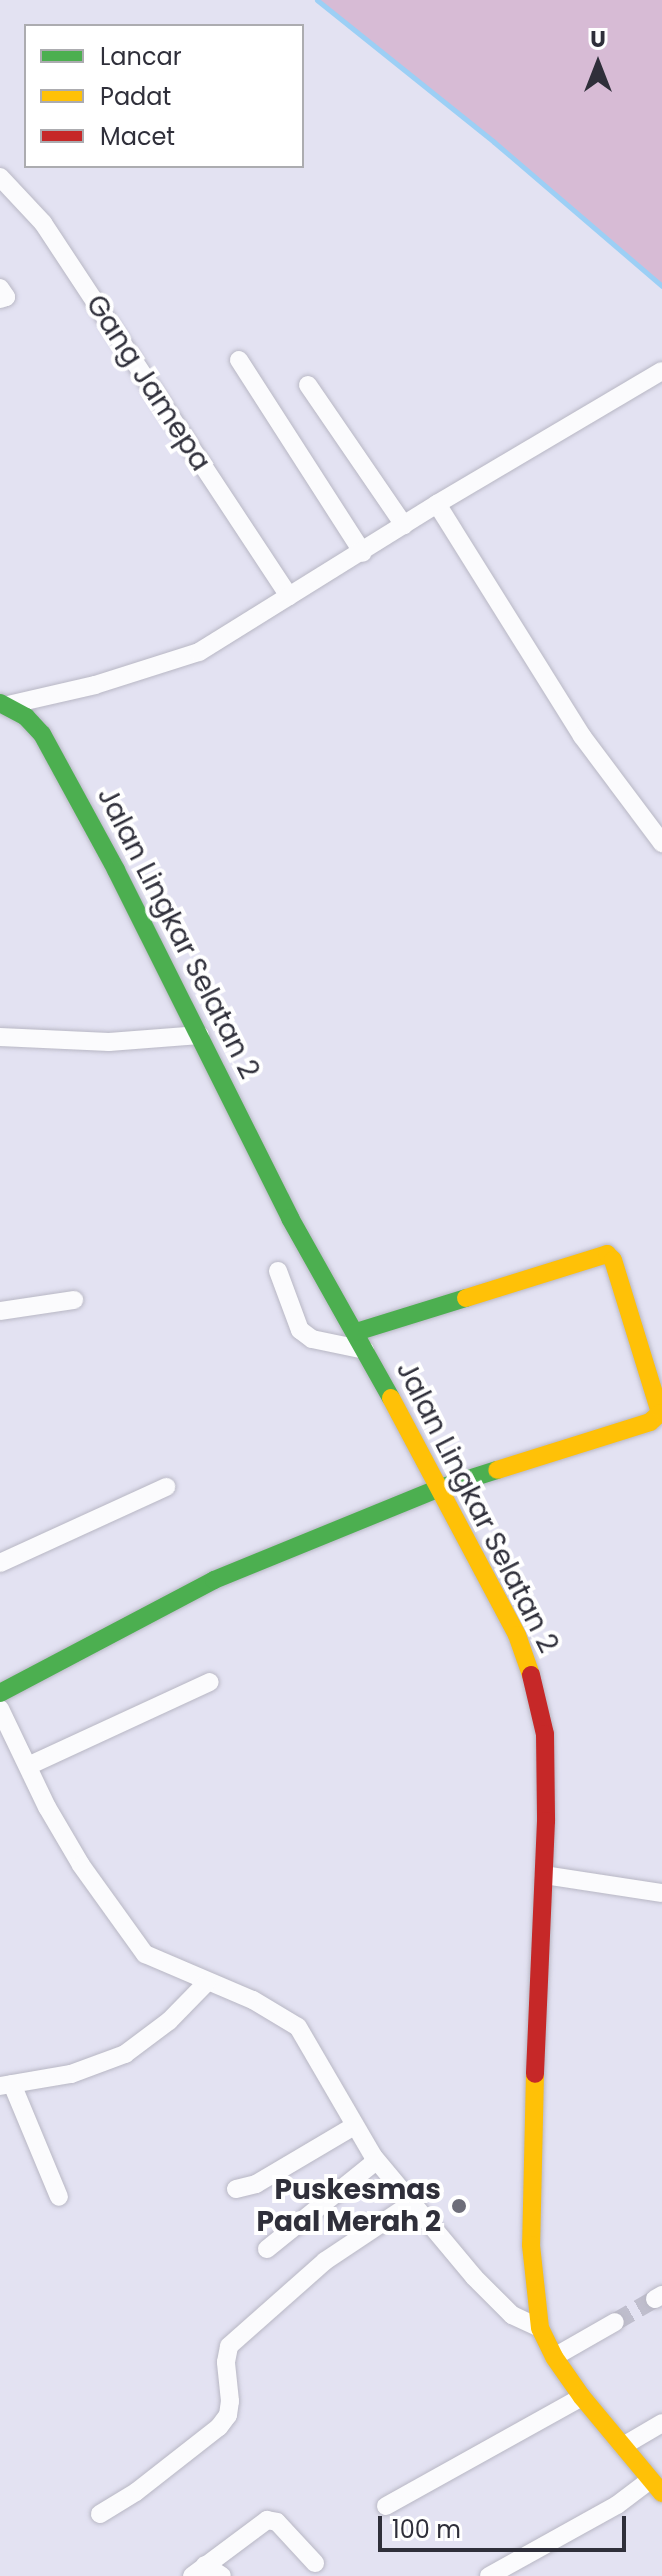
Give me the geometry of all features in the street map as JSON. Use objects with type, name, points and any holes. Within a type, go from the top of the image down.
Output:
[{"type":"main road","name":"Jalan Lingkar Selatan 2","points":[[4,704],[26,717],[42,734],[200,1035],[290,1218],[356,1332],[517,1635],[538,1695],[545,1734],[544,1875],[530,2190],[532,2259],[540,2328],[554,2357],[582,2397],[656,2487]]},
{"type":"main road","points":[[0,1693],[214,1580],[440,1488],[660,1418],[661,1408],[613,1260],[607,1254],[356,1332]]},
{"type":"street","name":"Gang Jamepa","points":[[0,177],[43,223],[289,596]]},
{"type":"street","points":[[0,288],[6,297],[0,299]]},
{"type":"street","points":[[239,360],[363,553]]},
{"type":"street","points":[[4,704],[95,685],[199,652],[363,553],[437,504],[662,371]]},
{"type":"street","points":[[308,385],[404,525]]},
{"type":"street","points":[[437,504],[582,736],[662,843]]},
{"type":"street","points":[[0,1037],[109,1042],[200,1035]]},
{"type":"street","points":[[278,1271],[300,1330],[312,1339],[365,1350]]},
{"type":"street","points":[[0,1311],[74,1300]]},
{"type":"street","points":[[0,1563],[166,1487]]},
{"type":"street","points":[[28,1766],[210,1682]]},
{"type":"street","points":[[0,1709],[47,1807],[81,1865],[145,1954],[253,2000],[298,2027],[376,2161],[474,2277],[512,2315],[540,2328]]},
{"type":"street","points":[[544,1875],[662,1893]]},
{"type":"street","points":[[59,2197],[6,2085],[71,2074],[125,2054],[169,2021],[207,1982]]},
{"type":"street","points":[[236,2189],[256,2184],[354,2126]]},
{"type":"street","points":[[267,2249],[376,2161]]},
{"type":"street","points":[[100,2514],[136,2492],[219,2427],[228,2415],[230,2401],[226,2362],[229,2346],[325,2261],[412,2203]]},
{"type":"street","points":[[554,2357],[615,2322]]},
{"type":"street","points":[[386,2506],[582,2397]]},
{"type":"street","points":[[623,2446],[662,2423]]},
{"type":"street","points":[[489,2576],[617,2505],[656,2487]]},
{"type":"street","points":[[198,2571],[267,2520],[277,2522],[315,2563]]},
{"type":"street","points":[[198,2571],[222,2576]]},
{"type":"shaded area","points":[[317,0],[662,0],[662,286],[494,142]]},
{"type":"waterway","points":[[317,0],[494,142],[662,286]]},
{"type":"tunnel","points":[[615,2322],[655,2299]]},
{"type":"traffic: fast","points":[[0,703],[26,717],[42,734],[116,870],[290,1218],[391,1398]]},
{"type":"traffic: fast","points":[[356,1332],[466,1298]]},
{"type":"traffic: fast","points":[[0,1693],[214,1580],[440,1488],[497,1470]]},
{"type":"traffic: slow","points":[[466,1298],[607,1254],[613,1260],[660,1413],[650,1422],[497,1470]]},
{"type":"traffic: slow","points":[[391,1398],[517,1635],[531,1675]]},
{"type":"traffic: slow","points":[[535,2074],[531,2245],[540,2328],[554,2357],[582,2397],[662,2493]]},
{"type":"traffic: jam","points":[[531,1675],[545,1734],[546,1821],[535,2074]]},
{"type":"place","name":"Puskesmas Paal Merah 2","points":[[459,2206]]}]
